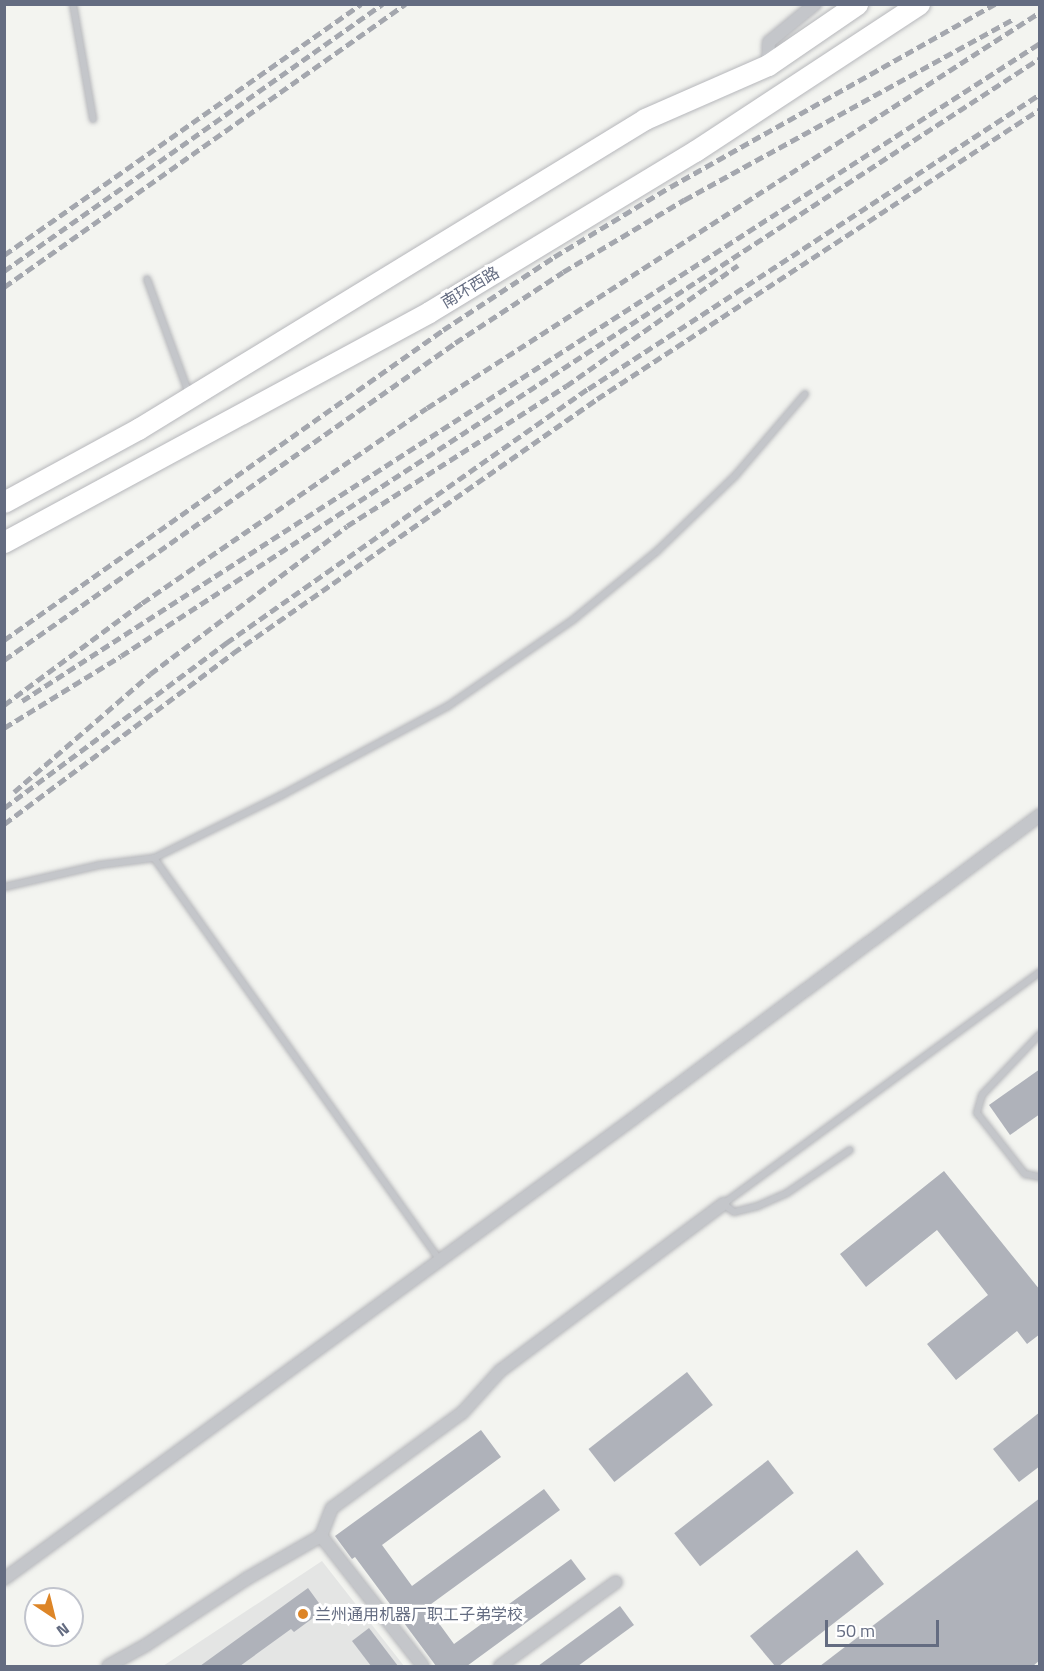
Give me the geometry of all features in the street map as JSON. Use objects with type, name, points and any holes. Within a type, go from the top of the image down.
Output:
[{"type":"highway","points":[[4,502],[190,397],[645,119],[768,65],[857,4]]},
{"type":"highway","name":"南环西路","points":[[4,542],[429,312],[705,144],[919,4]]},
{"type":"street","points":[[768,65],[768,42],[815,4]]},
{"type":"street","points":[[4,1579],[440,1261],[1040,815]]},
{"type":"street","points":[[108,1666],[146,1645],[246,1579],[321,1536],[332,1508],[462,1413],[501,1371],[723,1204]]},
{"type":"street","points":[[321,1536],[423,1666]]},
{"type":"street","points":[[500,1666],[616,1582]]},
{"type":"lane","points":[[73,4],[93,119]]},
{"type":"lane","points":[[147,279],[190,397]]},
{"type":"lane","points":[[4,887],[99,865],[154,858],[282,795],[448,706],[533,649],[616,586],[697,514],[735,476],[805,394]]},
{"type":"lane","points":[[154,858],[440,1261]]},
{"type":"lane","points":[[850,1150],[787,1193],[758,1206],[734,1212],[723,1204],[1040,972]]},
{"type":"lane","points":[[1040,1034],[982,1095],[977,1113],[1025,1174],[1040,1177]]},
{"type":"shaded area","name":"兰州通用机器厂职工子弟学校","points":[[322,1561],[404,1666],[163,1666]]},
{"type":"building","points":[[1040,1069],[1040,1114],[1010,1135],[989,1105]]},
{"type":"building","points":[[944,1171],[1040,1290],[1040,1334],[1027,1344],[1017,1331],[956,1380],[927,1344],[988,1295],[937,1230],[866,1287],[840,1254]]},
{"type":"building","points":[[687,1372],[713,1405],[614,1482],[588,1449]]},
{"type":"building","points":[[1040,1412],[1040,1466],[1019,1482],[993,1449]]},
{"type":"building","points":[[481,1430],[501,1457],[382,1545],[412,1586],[544,1489],[560,1510],[427,1607],[454,1644],[571,1559],[586,1579],[467,1666],[436,1666],[355,1557],[352,1559],[335,1536]]},
{"type":"building","points":[[768,1460],[794,1493],[700,1566],[674,1533]]},
{"type":"building","points":[[1040,1498],[1040,1660],[1033,1666],[820,1666]]},
{"type":"building","points":[[857,1550],[884,1584],[779,1666],[775,1666],[750,1636]]},
{"type":"building","points":[[308,1588],[324,1610],[294,1632],[291,1629],[240,1666],[200,1666]]},
{"type":"building","points":[[620,1606],[634,1625],[578,1666],[538,1666]]},
{"type":"building","points":[[369,1628],[398,1666],[371,1666],[352,1641]]},
{"type":"railway","points":[[4,255],[361,4]]},
{"type":"railway","points":[[4,271],[382,4]]},
{"type":"railway","points":[[4,287],[405,4]]},
{"type":"railway","points":[[4,640],[443,330],[554,257],[670,187],[995,4]]},
{"type":"railway","points":[[4,705],[142,603],[427,408],[1040,12]]},
{"type":"railway","points":[[4,660],[455,343],[563,272],[684,200],[1013,19]]},
{"type":"railway","points":[[22,701],[1040,43]]},
{"type":"railway","points":[[4,728],[121,656],[1040,58]]},
{"type":"railway","points":[[4,808],[226,643],[588,389],[1040,94]]},
{"type":"railway","points":[[4,824],[233,653],[597,399],[1040,109]]},
{"type":"railway","points":[[14,792],[150,674],[347,526],[566,386],[738,265]]},
{"type":"place","name":"兰州通用机器厂职工子弟学校","points":[[303,1614]]}]
